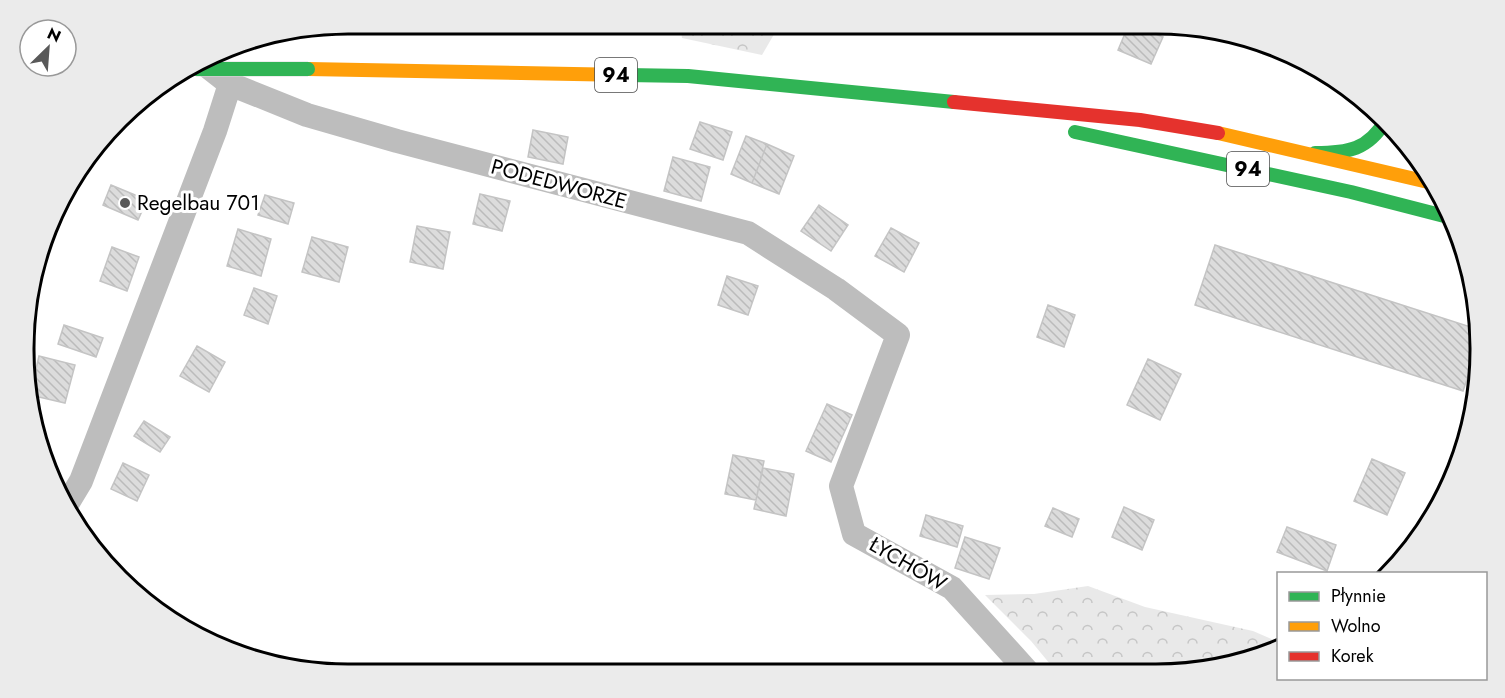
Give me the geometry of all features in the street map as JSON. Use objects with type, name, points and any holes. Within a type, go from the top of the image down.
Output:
[{"type":"main road","name":"94","points":[[206,69],[688,76],[1140,120],[1209,131],[1311,153],[1421,181]]},
{"type":"main road","name":"94","points":[[924,100],[1040,124]]},
{"type":"main road","name":"94","points":[[1063,130],[1351,192],[1440,215]]},
{"type":"main road","points":[[1311,153],[1335,154],[1357,150],[1381,130]]},
{"type":"main road","points":[[1351,192],[1389,190],[1423,184]]},
{"type":"street","name":"PODEDWORZE","points":[[209,68],[230,84],[307,115],[397,141],[748,233],[836,289],[898,335]]},
{"type":"street","points":[[72,496],[81,481],[215,131],[230,84]]},
{"type":"street","name":"ŁYCHÓW","points":[[898,335],[841,486],[854,534],[952,588],[1021,664]]},
{"type":"green space","points":[[681,34],[774,34],[762,55],[682,38]]},
{"type":"green space","points":[[1088,586],[1145,607],[1253,631],[1275,641],[1237,653],[1197,661],[1156,664],[1050,664],[1031,641],[985,595],[1034,594]]},
{"type":"building","points":[[1125,34],[1155,34],[1163,37],[1151,64],[1118,50]]},
{"type":"building","points":[[700,122],[732,132],[723,160],[690,149]]},
{"type":"building","points":[[533,130],[568,137],[563,164],[528,157]]},
{"type":"building","points":[[746,136],[767,144],[752,183],[731,174]]},
{"type":"building","points":[[767,144],[794,156],[779,194],[752,183]]},
{"type":"building","points":[[673,157],[710,167],[701,201],[664,191]]},
{"type":"building","name":"Regelbau 701","points":[[111,185],[147,200],[138,220],[103,205]]},
{"type":"building","points":[[480,194],[510,201],[502,231],[473,224]]},
{"type":"building","points":[[265,195],[294,203],[288,224],[258,215]]},
{"type":"building","points":[[819,205],[848,225],[831,251],[801,231]]},
{"type":"building","points":[[417,226],[450,232],[443,269],[410,262]]},
{"type":"building","points":[[891,228],[919,243],[904,272],[875,256]]},
{"type":"building","points":[[238,229],[271,239],[261,276],[227,266]]},
{"type":"building","points":[[312,237],[348,247],[339,282],[302,272]]},
{"type":"building","points":[[1215,245],[1470,327],[1470,371],[1463,391],[1195,305]]},
{"type":"building","points":[[112,247],[139,257],[127,291],[100,281]]},
{"type":"building","points":[[727,276],[758,286],[748,315],[718,305]]},
{"type":"building","points":[[254,288],[277,296],[268,324],[244,315]]},
{"type":"building","points":[[1048,305],[1075,315],[1064,347],[1037,337]]},
{"type":"building","points":[[64,325],[103,338],[96,357],[58,344]]},
{"type":"building","points":[[197,346],[225,362],[209,392],[180,376]]},
{"type":"building","points":[[39,356],[75,365],[65,403],[38,397],[35,372]]},
{"type":"building","points":[[1148,359],[1181,374],[1160,420],[1127,405]]},
{"type":"building","points":[[827,404],[852,415],[831,462],[806,451]]},
{"type":"building","points":[[144,421],[170,437],[160,452],[134,436]]},
{"type":"building","points":[[733,455],[764,461],[756,500],[725,494]]},
{"type":"building","points":[[1372,459],[1405,473],[1387,515],[1354,501]]},
{"type":"building","points":[[123,463],[149,475],[137,501],[111,489]]},
{"type":"building","points":[[763,468],[794,474],[786,516],[754,509]]},
{"type":"building","points":[[1124,507],[1154,520],[1142,550],[1112,537]]},
{"type":"building","points":[[1053,508],[1079,519],[1072,537],[1045,526]]},
{"type":"building","points":[[926,515],[963,526],[957,547],[920,536]]},
{"type":"building","points":[[1287,527],[1336,545],[1327,571],[1277,552]]},
{"type":"building","points":[[965,537],[1000,548],[989,579],[955,568]]},
{"type":"traffic: fast","points":[[206,69],[308,69]]},
{"type":"traffic: fast","points":[[626,75],[688,76],[954,102]]},
{"type":"traffic: fast","points":[[1315,153],[1356,148],[1372,138],[1380,129]]},
{"type":"traffic: fast","points":[[1075,132],[1351,192],[1440,215]]},
{"type":"traffic: slow","points":[[308,69],[626,75]]},
{"type":"traffic: slow","points":[[1218,133],[1421,180]]},
{"type":"traffic: jam","points":[[954,102],[1140,120],[1218,133]]},
{"type":"place","name":"Regelbau 701","points":[[125,203]]}]
